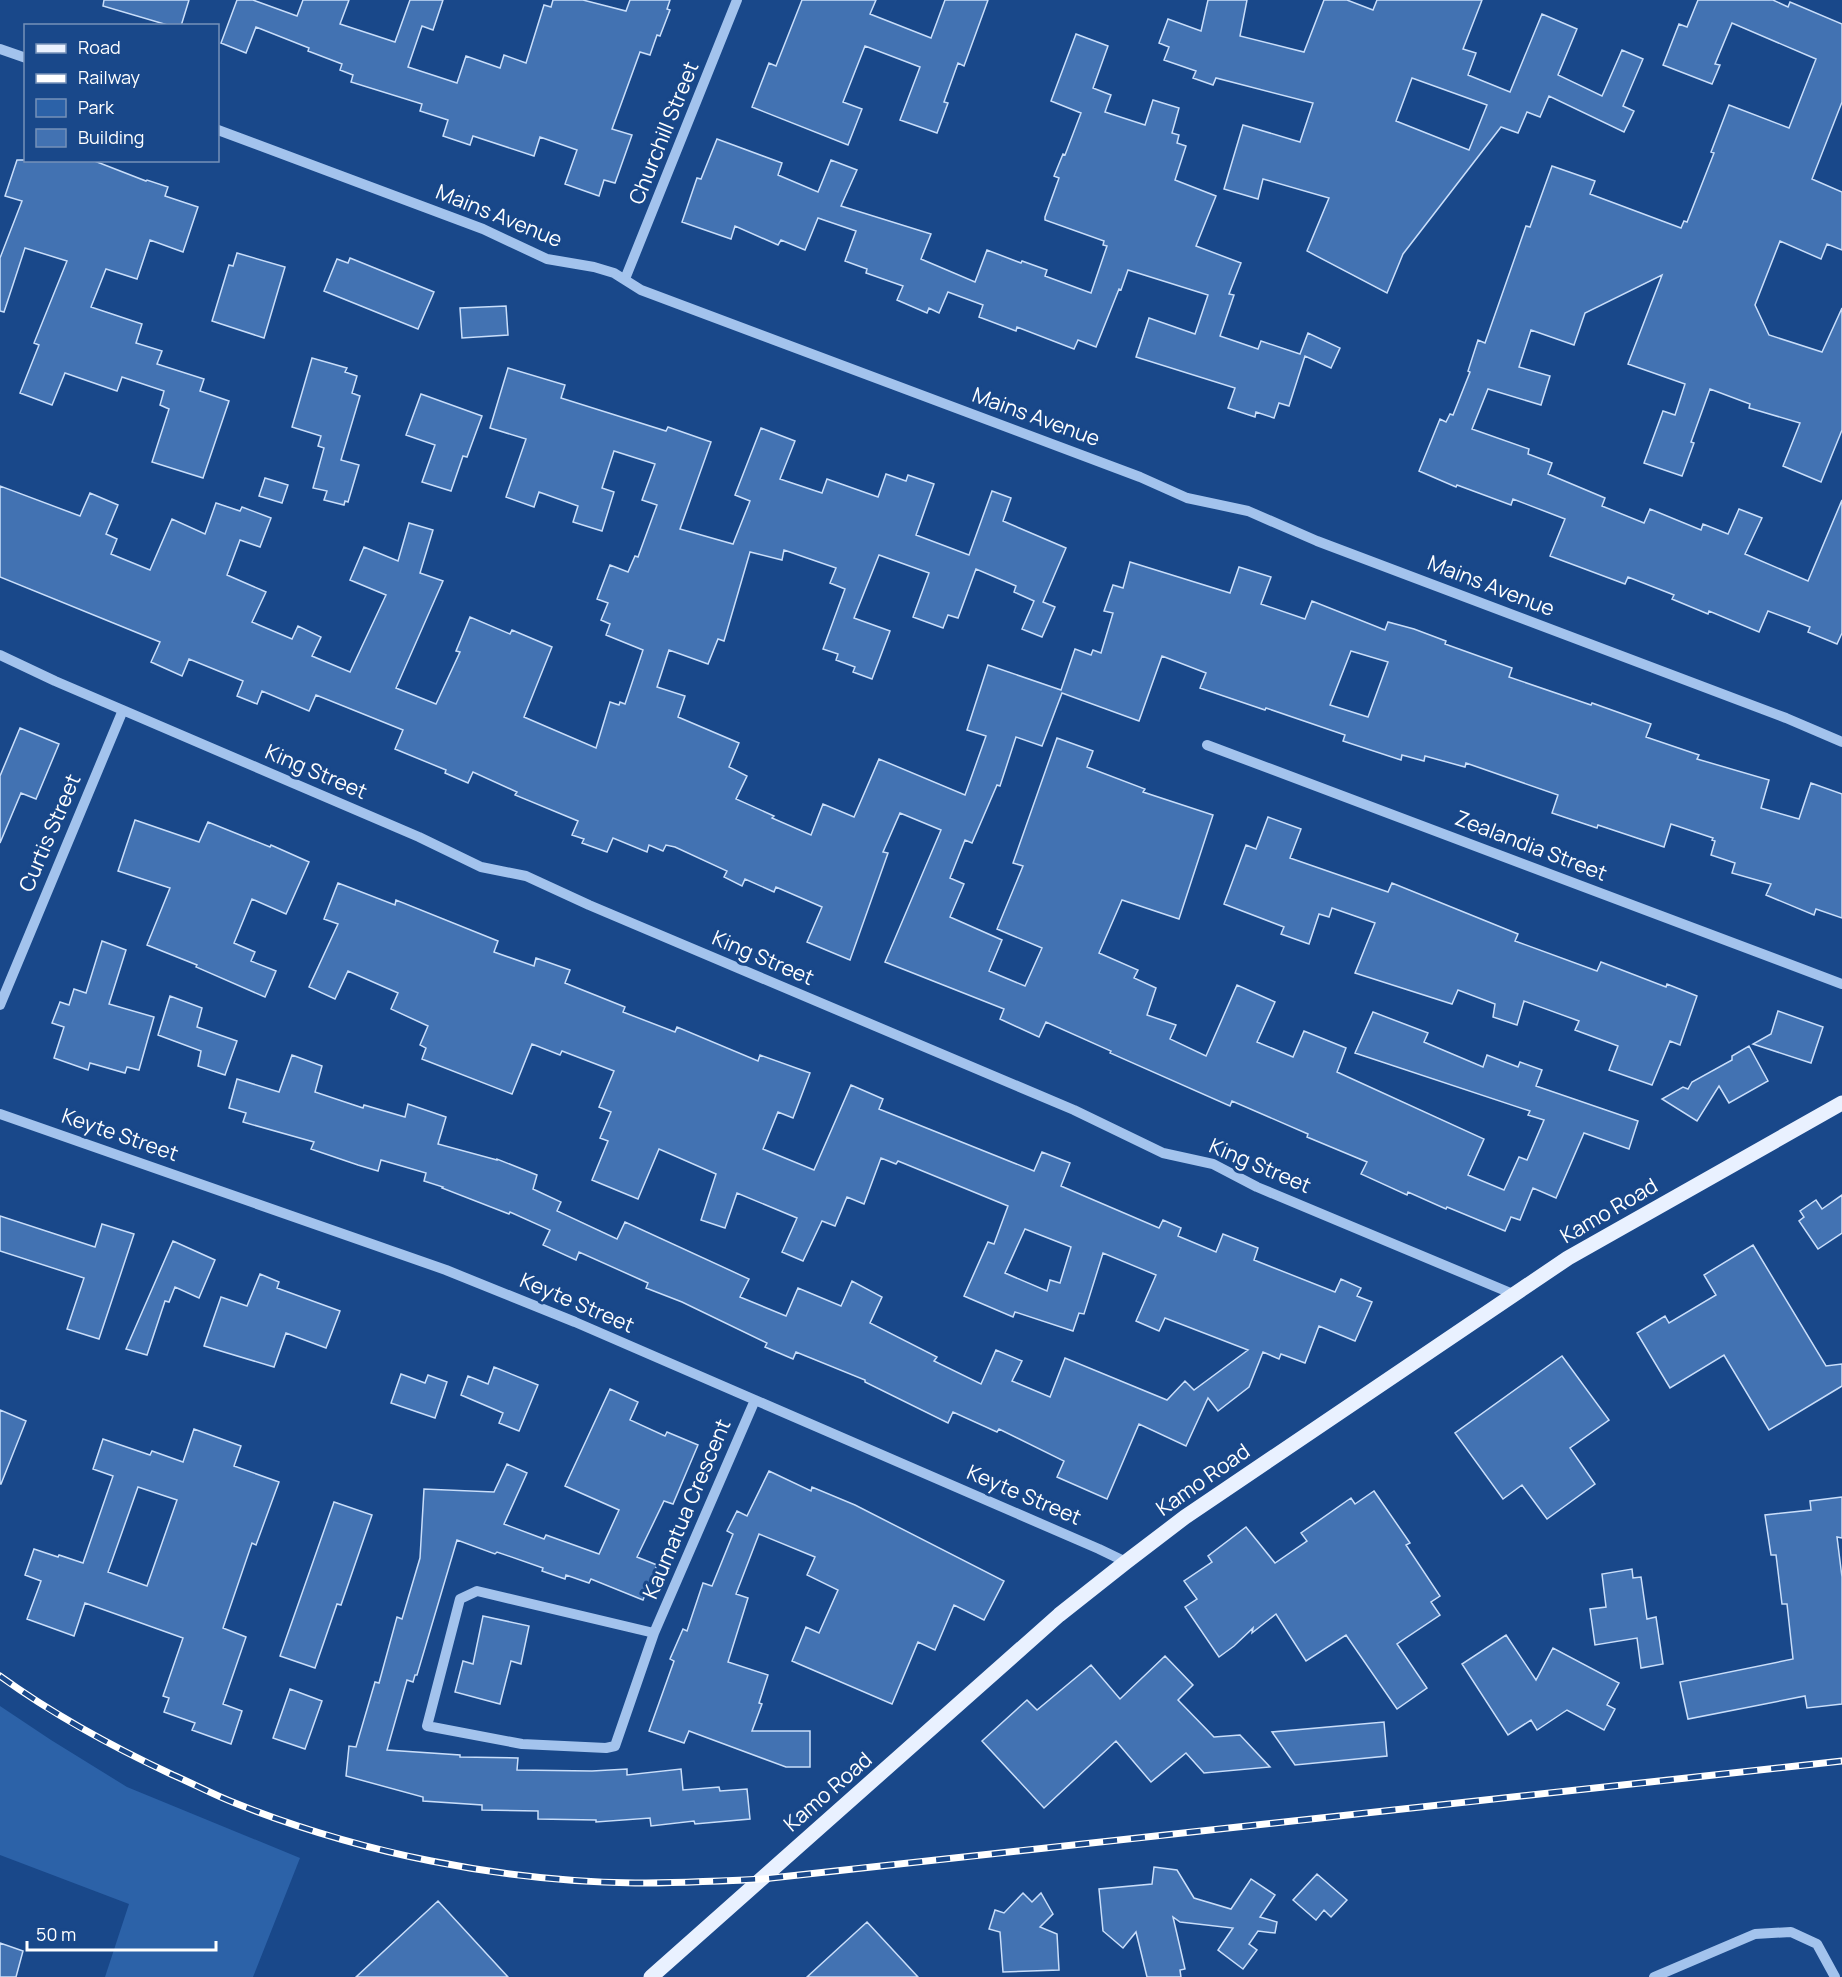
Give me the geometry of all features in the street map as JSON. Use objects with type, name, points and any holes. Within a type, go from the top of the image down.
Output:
[{"type":"main road","name":"Kamo Road","points":[[651,1977],[1059,1615],[1185,1517],[1568,1258],[1842,1103]]},
{"type":"street","name":"Churchill Street","points":[[625,279],[738,0]]},
{"type":"street","points":[[0,49],[24,57]]},
{"type":"street","name":"Mains Avenue","points":[[219,130],[483,229],[547,259],[614,273],[641,290],[1140,477],[1187,498],[1248,511],[1317,541],[1786,718],[1842,742]]},
{"type":"street","name":"King Street","points":[[0,655],[55,681],[408,832],[481,867],[537,880],[599,910],[1074,1110],[1163,1153],[1213,1164],[1257,1187],[1513,1294]]},
{"type":"street","name":"Curtis Street","points":[[0,1005],[123,710]]},
{"type":"street","name":"Zealandia Street","points":[[1207,745],[1842,984]]},
{"type":"street","name":"Keyte Street","points":[[0,1114],[446,1270],[575,1322],[1099,1548],[1126,1562]]},
{"type":"street","name":"Kaumatua Crescent","points":[[654,1633],[477,1591],[460,1599],[427,1726],[522,1744],[606,1748],[615,1746],[654,1633],[755,1400]]},
{"type":"street","points":[[1654,1977],[1755,1934],[1791,1932],[1817,1944],[1835,1977]]},
{"type":"green space","points":[[0,1706],[127,1787],[300,1858],[253,1977],[105,1977],[129,1904],[0,1855]]},
{"type":"building","points":[[104,0],[189,0],[182,24],[164,24],[103,6]]},
{"type":"building","points":[[237,0],[253,0],[297,16],[303,0],[349,0],[340,24],[395,42],[410,0],[443,0],[433,30],[422,26],[408,67],[457,83],[466,56],[500,68],[504,55],[526,63],[544,5],[551,7],[553,0],[583,0],[626,11],[630,0],[670,0],[667,9],[670,10],[650,55],[640,52],[612,129],[632,135],[615,183],[604,180],[599,196],[565,184],[577,150],[540,137],[534,156],[473,136],[470,145],[443,136],[448,120],[420,111],[422,104],[351,82],[353,75],[340,70],[342,64],[308,51],[309,48],[256,27],[246,53],[221,43]]},
{"type":"building","points":[[802,0],[876,0],[870,14],[931,38],[945,0],[988,0],[964,66],[958,63],[944,102],[948,103],[937,133],[900,120],[920,67],[865,46],[843,102],[862,109],[848,145],[752,107],[769,63],[776,66]]},
{"type":"building","points":[[1208,0],[1247,0],[1240,36],[1304,52],[1324,0],[1347,0],[1373,10],[1377,0],[1482,0],[1463,49],[1476,53],[1468,75],[1510,92],[1542,14],[1577,29],[1558,75],[1602,96],[1622,50],[1643,59],[1623,106],[1634,111],[1624,132],[1549,96],[1540,117],[1527,112],[1518,133],[1501,127],[1403,254],[1387,293],[1307,251],[1329,198],[1263,179],[1258,199],[1224,189],[1243,125],[1300,142],[1313,103],[1216,78],[1213,85],[1193,78],[1196,71],[1164,60],[1169,47],[1159,43],[1168,19],[1201,31]],"holes":[[[1412,78],[1487,105],[1469,150],[1396,121]]]},
{"type":"building","points":[[1698,0],[1773,0],[1788,7],[1790,2],[1842,24],[1842,102],[1812,179],[1842,192],[1842,250],[1827,244],[1821,259],[1780,241],[1755,305],[1769,335],[1822,352],[1842,308],[1842,430],[1821,482],[1783,466],[1800,423],[1749,408],[1750,404],[1710,389],[1691,442],[1694,443],[1682,476],[1644,463],[1663,411],[1675,415],[1685,384],[1628,364],[1662,275],[1585,313],[1574,345],[1531,330],[1519,367],[1550,376],[1541,405],[1488,389],[1472,429],[1529,449],[1528,454],[1552,463],[1548,474],[1605,498],[1602,506],[1644,523],[1650,509],[1701,530],[1703,524],[1728,534],[1739,509],[1762,518],[1745,554],[1808,581],[1842,500],[1842,633],[1837,644],[1808,632],[1810,627],[1768,611],[1759,632],[1709,611],[1708,614],[1672,599],[1674,595],[1628,577],[1625,584],[1550,556],[1565,519],[1513,499],[1511,505],[1457,485],[1456,487],[1419,471],[1440,419],[1446,422],[1450,414],[1453,415],[1470,372],[1468,371],[1478,340],[1485,343],[1526,226],[1530,227],[1552,166],[1595,181],[1590,194],[1681,228],[1684,221],[1687,222],[1714,153],[1711,152],[1729,105],[1789,128],[1816,59],[1732,23],[1715,64],[1720,65],[1712,84],[1663,65],[1679,24],[1687,27]]},
{"type":"building","points":[[1076,34],[1108,46],[1093,88],[1111,95],[1105,112],[1145,125],[1153,100],[1179,108],[1172,133],[1179,135],[1177,143],[1186,146],[1175,180],[1216,196],[1196,246],[1241,263],[1229,294],[1234,295],[1220,336],[1258,349],[1261,341],[1300,354],[1308,333],[1340,348],[1331,368],[1305,356],[1289,406],[1279,403],[1274,418],[1256,412],[1255,417],[1228,408],[1235,388],[1136,357],[1149,318],[1195,334],[1208,295],[1128,270],[1096,347],[1078,340],[1074,349],[1017,327],[1016,331],[979,317],[983,305],[948,292],[939,313],[929,308],[927,313],[897,300],[903,286],[866,273],[867,269],[845,261],[856,231],[818,218],[805,250],[781,240],[778,245],[735,226],[731,239],[682,222],[697,178],[701,179],[717,139],[782,163],[778,175],[818,192],[831,160],[857,170],[841,206],[931,234],[921,259],[975,282],[987,250],[1047,270],[1045,276],[1091,293],[1107,246],[1103,245],[1104,241],[1045,220],[1059,178],[1054,176],[1063,154],[1065,155],[1081,113],[1051,101]]},
{"type":"building","points":[[17,160],[24,160],[24,162],[97,162],[168,187],[165,196],[198,207],[183,252],[150,240],[137,279],[106,269],[91,307],[142,324],[136,343],[162,351],[157,364],[204,379],[200,391],[229,401],[203,478],[152,462],[169,409],[160,405],[164,391],[122,377],[117,391],[65,373],[52,405],[20,393],[39,345],[34,343],[67,261],[25,248],[4,312],[0,311],[0,258],[22,201],[5,196]]},
{"type":"building","points":[[237,253],[285,267],[264,338],[212,321],[229,265],[233,266]]},
{"type":"building","points":[[350,258],[434,292],[418,329],[324,291],[337,259],[348,263]]},
{"type":"building","points":[[506,306],[508,335],[462,338],[460,308]]},
{"type":"building","points":[[312,358],[347,368],[345,372],[357,376],[352,393],[360,396],[341,460],[359,465],[348,502],[345,501],[344,505],[324,500],[327,491],[313,488],[324,448],[318,446],[321,436],[292,427]]},
{"type":"building","points":[[508,368],[565,385],[561,398],[666,431],[668,427],[711,442],[680,529],[733,544],[750,501],[735,495],[761,428],[795,441],[780,479],[822,493],[827,479],[878,497],[886,474],[906,481],[908,475],[934,484],[916,535],[969,555],[992,491],[1011,498],[1003,521],[1066,548],[1043,602],[1055,607],[1042,637],[1022,629],[1034,601],[1014,592],[1016,586],[976,569],[958,618],[948,615],[943,628],[913,617],[929,573],[879,555],[854,618],[890,631],[872,679],[853,672],[855,667],[836,660],[838,654],[823,649],[845,589],[830,583],[836,568],[784,550],[782,560],[750,552],[724,641],[718,639],[708,664],[669,650],[657,687],[685,696],[678,717],[739,743],[729,767],[747,776],[736,799],[811,835],[823,804],[854,817],[879,759],[965,795],[986,736],[967,730],[988,665],[1061,690],[1075,649],[1091,655],[1093,650],[1101,653],[1113,613],[1104,611],[1113,585],[1123,588],[1130,562],[1230,593],[1239,567],[1271,577],[1261,604],[1305,619],[1312,601],[1385,630],[1388,622],[1414,629],[1446,641],[1445,644],[1512,668],[1509,677],[1651,724],[1646,737],[1699,755],[1697,759],[1769,780],[1761,808],[1799,819],[1811,783],[1842,794],[1842,918],[1816,909],[1814,915],[1766,895],[1771,884],[1732,873],[1735,863],[1711,855],[1715,841],[1712,840],[1713,838],[1671,824],[1664,847],[1598,825],[1597,828],[1552,813],[1558,795],[1466,763],[1465,767],[1425,756],[1424,761],[1402,755],[1401,760],[1343,741],[1345,735],[1200,688],[1206,673],[1162,656],[1139,721],[1062,693],[1042,746],[1016,737],[1000,786],[997,785],[972,843],[965,840],[950,878],[964,884],[950,917],[1002,940],[989,971],[1025,986],[1042,948],[997,929],[1023,866],[1013,863],[1057,738],[1093,751],[1087,767],[1145,789],[1143,792],[1213,815],[1179,919],[1122,900],[1099,953],[1138,970],[1134,978],[1156,988],[1147,1015],[1176,1025],[1170,1039],[1206,1056],[1237,985],[1275,1002],[1257,1042],[1293,1057],[1304,1031],[1346,1048],[1337,1072],[1484,1139],[1468,1175],[1504,1190],[1519,1157],[1527,1160],[1544,1120],[1528,1115],[1530,1111],[1355,1053],[1373,1012],[1428,1033],[1424,1042],[1483,1067],[1487,1055],[1518,1067],[1520,1062],[1542,1070],[1536,1086],[1638,1121],[1629,1149],[1584,1133],[1556,1198],[1533,1188],[1520,1220],[1511,1217],[1505,1231],[1408,1192],[1407,1195],[1361,1174],[1367,1162],[1307,1137],[1308,1134],[1232,1101],[1230,1106],[1046,1022],[1039,1037],[1000,1019],[1004,1009],[885,962],[941,830],[900,813],[883,852],[888,853],[850,960],[807,942],[822,907],[776,887],[774,892],[745,879],[742,886],[724,877],[727,871],[675,847],[666,845],[663,851],[649,845],[647,852],[613,838],[607,852],[582,843],[584,839],[572,835],[578,821],[515,795],[517,792],[473,772],[468,783],[445,773],[446,770],[395,749],[403,730],[316,695],[309,711],[262,691],[257,704],[237,696],[243,681],[189,659],[182,676],[151,662],[160,642],[0,577],[0,486],[80,516],[90,493],[118,505],[106,534],[117,539],[111,554],[150,570],[172,519],[205,534],[216,503],[240,511],[242,507],[271,518],[260,547],[240,540],[227,575],[266,592],[252,622],[292,639],[298,626],[321,637],[312,656],[350,672],[386,595],[350,580],[364,547],[398,561],[409,523],[433,530],[420,573],[443,581],[396,688],[436,704],[460,652],[456,651],[470,617],[510,634],[512,630],[552,647],[524,717],[596,748],[610,702],[625,704],[643,650],[606,635],[610,624],[601,620],[608,603],[597,599],[610,565],[628,572],[635,556],[638,557],[657,505],[642,500],[655,464],[614,451],[602,488],[614,492],[602,531],[573,522],[578,506],[539,492],[534,507],[506,497],[526,439],[490,428]],"holes":[[[1351,651],[1388,662],[1368,717],[1330,705]]]},
{"type":"building","points":[[421,394],[482,416],[467,457],[463,456],[451,491],[422,482],[435,445],[406,435]]},
{"type":"building","points":[[265,478],[288,485],[282,503],[259,496]]},
{"type":"building","points":[[20,728],[59,744],[36,799],[21,793],[0,843],[0,776]]},
{"type":"building","points":[[1268,817],[1301,829],[1290,858],[1388,892],[1392,883],[1518,934],[1515,941],[1597,971],[1601,962],[1666,987],[1667,984],[1697,996],[1680,1045],[1670,1041],[1652,1085],[1609,1070],[1618,1046],[1575,1030],[1579,1021],[1524,1001],[1517,1025],[1493,1017],[1495,1004],[1458,990],[1452,1004],[1355,973],[1375,923],[1332,908],[1329,917],[1319,914],[1309,944],[1281,934],[1284,927],[1224,904],[1246,845],[1256,849]]},
{"type":"building","points":[[135,820],[199,842],[208,822],[270,847],[271,845],[309,862],[286,914],[252,899],[234,943],[255,952],[251,961],[276,971],[265,997],[196,967],[197,965],[147,945],[170,888],[118,871]]},
{"type":"building","points":[[338,883],[395,905],[396,900],[498,941],[494,952],[534,966],[536,958],[570,970],[565,983],[625,1007],[623,1012],[675,1032],[677,1027],[758,1061],[760,1055],[810,1073],[793,1118],[778,1112],[763,1149],[814,1170],[851,1085],[883,1099],[879,1109],[1034,1171],[1042,1152],[1070,1163],[1061,1186],[1159,1228],[1163,1220],[1181,1228],[1178,1236],[1216,1252],[1223,1234],[1258,1248],[1254,1260],[1335,1292],[1341,1279],[1361,1288],[1357,1296],[1372,1302],[1355,1341],[1319,1326],[1305,1363],[1281,1354],[1279,1359],[1263,1352],[1249,1387],[1218,1411],[1208,1398],[1186,1446],[1139,1424],[1107,1499],[1057,1477],[1064,1461],[999,1429],[997,1432],[953,1412],[948,1423],[865,1380],[796,1352],[793,1359],[765,1347],[767,1343],[682,1302],[646,1288],[648,1283],[579,1252],[576,1260],[543,1245],[550,1230],[510,1212],[509,1214],[424,1181],[426,1173],[381,1160],[378,1171],[311,1149],[314,1142],[243,1122],[246,1113],[229,1108],[237,1079],[279,1092],[292,1055],[322,1066],[315,1092],[363,1108],[364,1105],[405,1117],[408,1104],[446,1117],[438,1144],[497,1159],[537,1175],[533,1189],[561,1202],[557,1211],[617,1239],[625,1222],[749,1279],[740,1297],[786,1316],[798,1288],[841,1306],[852,1281],[882,1297],[870,1323],[937,1357],[934,1361],[981,1384],[996,1350],[1022,1361],[1012,1381],[1050,1397],[1065,1358],[1167,1400],[1185,1381],[1194,1390],[1248,1350],[1165,1318],[1159,1331],[1136,1321],[1156,1275],[1103,1253],[1084,1314],[1079,1313],[1073,1331],[1015,1312],[1013,1317],[964,1296],[988,1242],[994,1244],[1008,1206],[898,1161],[896,1164],[881,1158],[864,1204],[847,1197],[835,1226],[822,1221],[803,1261],[782,1252],[797,1218],[737,1193],[725,1228],[701,1220],[716,1174],[659,1149],[638,1199],[592,1180],[608,1141],[600,1138],[611,1112],[599,1107],[614,1071],[562,1051],[560,1055],[532,1044],[512,1094],[422,1059],[426,1048],[420,1045],[428,1026],[391,1009],[398,993],[348,971],[335,999],[309,987],[338,924],[324,919]],"holes":[[[1025,1229],[1071,1247],[1060,1283],[1050,1280],[1047,1291],[1005,1273]]]},
{"type":"building","points":[[102,941],[126,950],[109,1004],[154,1017],[139,1070],[127,1067],[125,1073],[90,1063],[88,1070],[54,1058],[64,1027],[52,1023],[60,1002],[69,1005],[74,989],[86,993]]},
{"type":"building","points":[[170,996],[202,1008],[197,1027],[237,1041],[225,1075],[198,1066],[201,1051],[158,1035]]},
{"type":"building","points":[[1778,1011],[1823,1027],[1811,1063],[1753,1044],[1771,1034]]},
{"type":"building","points":[[1749,1046],[1768,1081],[1729,1103],[1719,1086],[1697,1121],[1662,1099],[1683,1087],[1688,1089],[1692,1082],[1732,1060],[1732,1056]]},
{"type":"building","points":[[1842,1195],[1842,1233],[1818,1249],[1799,1221],[1804,1217],[1800,1211],[1816,1200],[1822,1209]]},
{"type":"building","points":[[0,1216],[95,1247],[102,1224],[134,1234],[99,1339],[67,1329],[84,1278],[0,1251]]},
{"type":"building","points":[[173,1241],[215,1260],[199,1298],[175,1287],[169,1302],[165,1301],[147,1355],[126,1349]]},
{"type":"building","points":[[1753,1245],[1826,1366],[1842,1364],[1842,1386],[1769,1430],[1724,1355],[1670,1388],[1637,1333],[1665,1316],[1669,1323],[1716,1295],[1704,1275]]},
{"type":"building","points":[[260,1274],[279,1282],[277,1288],[340,1311],[326,1348],[286,1333],[274,1367],[204,1346],[221,1297],[247,1306]]},
{"type":"building","points":[[1562,1356],[1609,1420],[1570,1448],[1595,1484],[1547,1519],[1522,1485],[1503,1499],[1455,1433]]},
{"type":"building","points":[[494,1367],[538,1385],[519,1431],[499,1423],[503,1413],[461,1395],[468,1376],[488,1384]]},
{"type":"building","points":[[401,1374],[425,1383],[428,1375],[447,1382],[435,1418],[391,1403]]},
{"type":"building","points":[[610,1389],[638,1402],[630,1420],[665,1436],[667,1432],[698,1445],[673,1504],[664,1501],[637,1557],[657,1565],[643,1600],[591,1579],[589,1583],[566,1575],[565,1579],[542,1571],[543,1568],[457,1540],[417,1675],[413,1682],[407,1680],[387,1750],[460,1755],[460,1757],[518,1758],[517,1770],[627,1769],[627,1775],[681,1769],[683,1790],[719,1787],[720,1791],[747,1789],[750,1819],[695,1824],[694,1821],[651,1826],[650,1818],[596,1822],[596,1820],[538,1819],[538,1811],[482,1810],[482,1805],[423,1801],[423,1797],[346,1776],[349,1746],[356,1747],[375,1682],[379,1683],[397,1617],[402,1619],[420,1558],[424,1489],[494,1492],[507,1464],[527,1473],[504,1524],[544,1539],[546,1535],[599,1554],[619,1510],[565,1486]]},
{"type":"building","points":[[0,1410],[26,1421],[1,1484],[0,1484]]},
{"type":"building","points":[[194,1429],[241,1446],[234,1466],[279,1482],[256,1545],[252,1543],[223,1628],[246,1637],[223,1704],[242,1711],[231,1744],[192,1730],[195,1723],[164,1712],[169,1698],[163,1696],[183,1638],[85,1603],[74,1636],[27,1619],[41,1581],[25,1575],[34,1549],[83,1563],[113,1476],[93,1469],[103,1439],[150,1455],[152,1451],[183,1462]],"holes":[[[138,1487],[177,1500],[147,1586],[108,1572]]]},
{"type":"building","points":[[769,1471],[811,1491],[812,1487],[855,1505],[1004,1581],[984,1620],[954,1605],[935,1650],[918,1642],[892,1704],[792,1661],[806,1627],[819,1633],[838,1590],[807,1575],[815,1557],[759,1534],[736,1594],[748,1598],[728,1662],[768,1675],[759,1703],[762,1704],[752,1731],[810,1731],[810,1767],[786,1767],[689,1731],[684,1743],[649,1731],[674,1661],[670,1659],[683,1629],[687,1631],[703,1583],[712,1586],[733,1534],[727,1531],[737,1511],[747,1516]]},
{"type":"building","points":[[1374,1491],[1410,1543],[1406,1545],[1440,1596],[1431,1602],[1440,1615],[1397,1644],[1427,1688],[1397,1709],[1346,1635],[1306,1661],[1276,1614],[1252,1633],[1253,1628],[1219,1657],[1185,1607],[1197,1599],[1184,1581],[1212,1562],[1208,1556],[1246,1527],[1275,1563],[1307,1541],[1301,1533],[1351,1498],[1355,1504]]},
{"type":"building","points":[[1842,1497],[1842,1538],[1837,1537],[1842,1577],[1842,1704],[1807,1708],[1805,1696],[1688,1719],[1680,1682],[1793,1659],[1787,1604],[1782,1604],[1776,1555],[1771,1555],[1765,1515],[1811,1510],[1810,1501]]},
{"type":"building","points":[[334,1502],[372,1515],[341,1605],[337,1604],[315,1668],[280,1656]]},
{"type":"building","points":[[1632,1569],[1633,1578],[1641,1577],[1647,1619],[1656,1617],[1663,1664],[1641,1668],[1637,1638],[1595,1645],[1590,1609],[1606,1607],[1602,1574]]},
{"type":"building","points":[[483,1616],[529,1626],[521,1664],[511,1661],[500,1704],[455,1692],[463,1661],[473,1664]]},
{"type":"building","points":[[1506,1635],[1536,1680],[1553,1648],[1619,1683],[1607,1705],[1615,1709],[1604,1730],[1567,1710],[1537,1730],[1531,1720],[1508,1735],[1462,1664]]},
{"type":"building","points":[[1165,1656],[1193,1685],[1178,1700],[1214,1737],[1240,1735],[1270,1767],[1204,1773],[1186,1753],[1151,1782],[1116,1741],[1044,1808],[982,1741],[1027,1700],[1037,1710],[1091,1665],[1120,1699]]},
{"type":"building","points":[[290,1689],[322,1701],[305,1749],[273,1738]]},
{"type":"building","points":[[1384,1722],[1387,1756],[1295,1765],[1272,1732]]},
{"type":"building","points":[[1154,1867],[1177,1870],[1194,1898],[1231,1909],[1251,1879],[1275,1895],[1260,1917],[1277,1922],[1275,1933],[1258,1931],[1249,1944],[1257,1950],[1243,1969],[1218,1950],[1233,1928],[1180,1922],[1173,1917],[1185,1969],[1180,1970],[1181,1977],[1147,1977],[1136,1932],[1123,1948],[1103,1931],[1099,1889],[1152,1884]]},
{"type":"building","points":[[1317,1874],[1347,1900],[1331,1917],[1324,1910],[1316,1920],[1293,1900]]},
{"type":"building","points":[[1023,1893],[1032,1902],[1041,1893],[1053,1914],[1040,1927],[1057,1934],[1059,1970],[1003,1972],[1000,1932],[989,1929],[995,1910],[1004,1913]]},
{"type":"building","points":[[438,1901],[508,1977],[356,1977]]},
{"type":"building","points":[[867,1922],[918,1977],[807,1977]]},
{"type":"building","points":[[0,1943],[23,1951],[16,1977],[0,1977]]},
{"type":"railway","points":[[0,1676],[84,1730],[128,1753],[219,1797],[283,1821],[381,1850],[431,1861],[533,1877],[584,1881],[651,1883],[762,1879],[1842,1761]]}]
